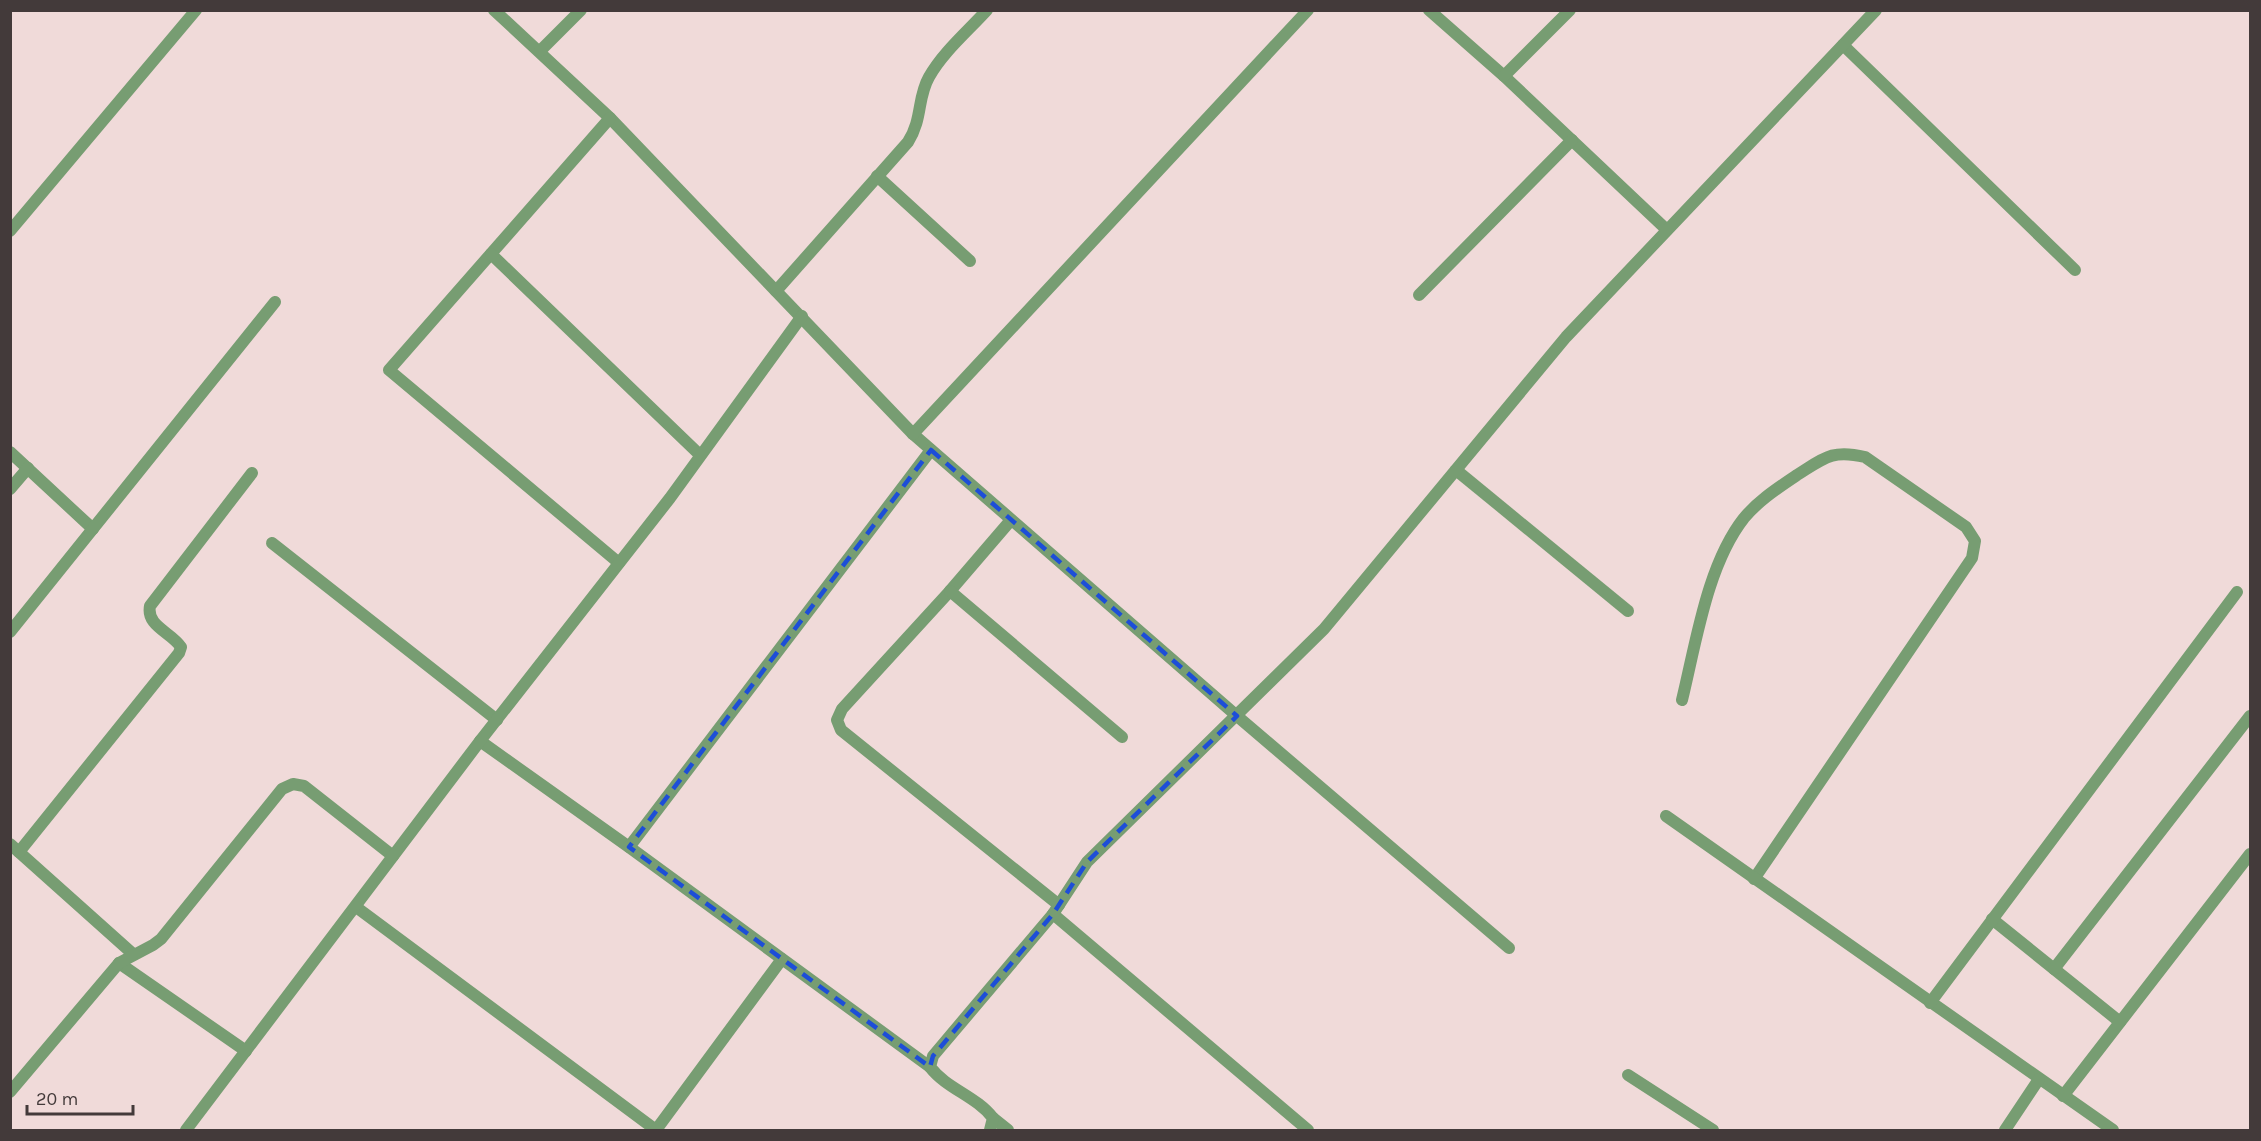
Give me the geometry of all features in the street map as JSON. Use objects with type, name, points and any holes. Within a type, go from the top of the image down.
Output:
[{"type":"street","points":[[10,231],[196,10]]},
{"type":"street","points":[[494,10],[610,118],[913,434],[1237,716],[1509,948]]},
{"type":"street","points":[[540,51],[581,10]]},
{"type":"street","points":[[776,291],[908,142],[916,130],[923,91],[936,66],[987,10]]},
{"type":"street","points":[[913,434],[1308,10]]},
{"type":"street","points":[[1429,10],[1504,76],[1667,230]]},
{"type":"street","points":[[1504,76],[1570,10]]},
{"type":"street","points":[[930,1067],[933,1056],[1056,909],[1087,862],[1324,629],[1566,337],[1876,10]]},
{"type":"street","points":[[1843,45],[2074,270]]},
{"type":"street","points":[[610,118],[389,370],[619,563]]},
{"type":"street","points":[[1419,295],[1572,140]]},
{"type":"street","points":[[877,176],[970,261]]},
{"type":"street","points":[[491,254],[700,455]]},
{"type":"street","points":[[10,632],[275,302]]},
{"type":"street","points":[[186,1131],[480,741],[619,563],[802,316]]},
{"type":"street","points":[[628,846],[931,450]]},
{"type":"street","points":[[10,452],[93,529]]},
{"type":"street","points":[[1682,700],[1713,578],[1727,544],[1744,518],[1766,496],[1825,457],[1845,453],[1865,457],[1966,527],[1975,541],[1972,558],[1754,879]]},
{"type":"street","points":[[10,489],[28,468]]},
{"type":"street","points":[[1456,470],[1628,611]]},
{"type":"street","points":[[133,954],[15,848],[179,653],[181,647],[177,640],[151,621],[148,615],[150,606],[252,473]]},
{"type":"street","points":[[1011,520],[950,591],[842,709],[837,720],[841,730],[1056,909],[1308,1131]]},
{"type":"street","points":[[272,543],[497,720]]},
{"type":"street","points":[[950,591],[1122,737]]},
{"type":"street","points":[[1930,1003],[2237,592]]},
{"type":"street","points":[[2054,969],[2250,716]]},
{"type":"street","points":[[480,741],[930,1067],[937,1076],[986,1109],[992,1124],[1008,1131]]},
{"type":"street","points":[[10,1092],[119,963],[161,939],[282,789],[293,784],[304,786],[393,856]]},
{"type":"street","points":[[1666,816],[2113,1131]]},
{"type":"street","points":[[2063,1096],[2250,854]]},
{"type":"street","points":[[356,906],[656,1131],[782,959]]},
{"type":"street","points":[[1992,919],[2120,1022]]},
{"type":"street","points":[[119,963],[246,1051]]},
{"type":"street","points":[[1628,1076],[1713,1131]]},
{"type":"street","points":[[2005,1131],[2039,1079]]},
{"type":"highlighted area","points":[[931,450],[1237,716],[1087,862],[1053,914],[933,1056],[930,1067],[629,847]]}]
